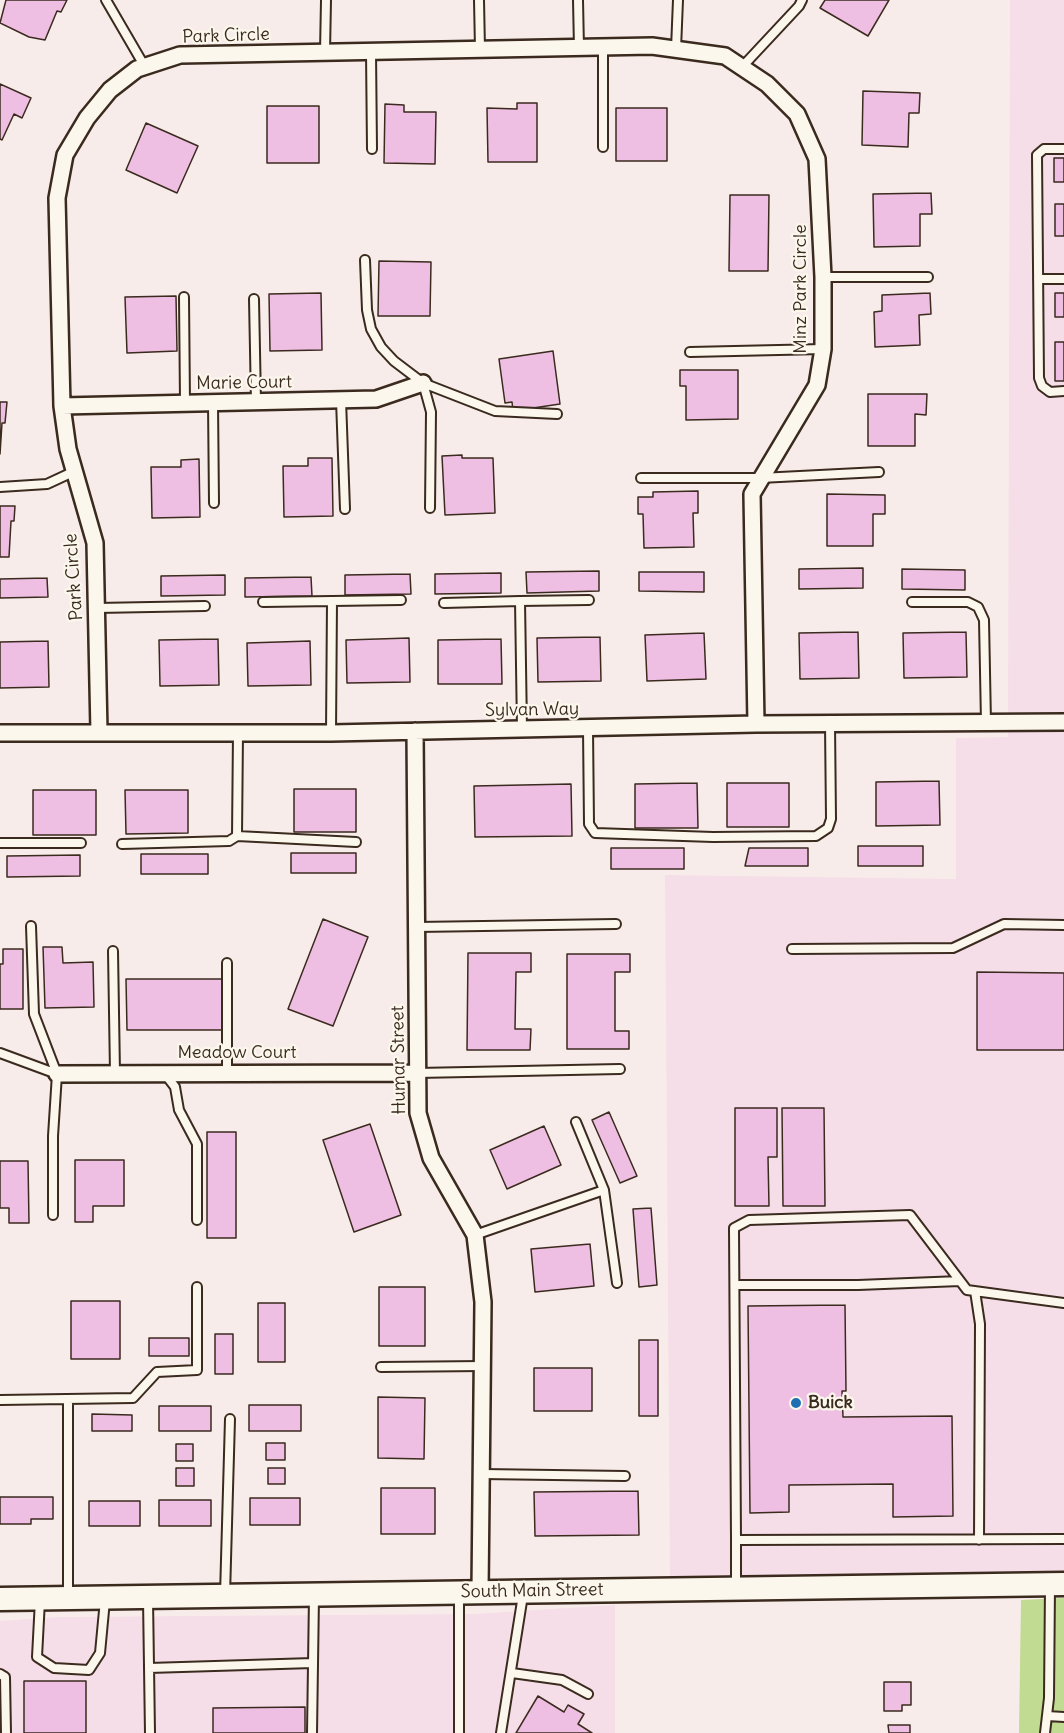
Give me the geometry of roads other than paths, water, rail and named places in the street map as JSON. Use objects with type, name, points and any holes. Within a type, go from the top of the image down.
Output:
[{"type":"main road","name":"South Main Street","points":[[0,1599],[1057,1584]]},
{"type":"street","name":"Park Circle","points":[[99,732],[95,543],[68,449],[62,406],[57,198],[65,155],[87,118],[110,90],[145,67],[180,55],[652,46],[725,56]]},
{"type":"street","name":"Minz Park Circle","points":[[725,56],[767,84],[797,114],[817,159],[823,277],[823,348],[817,385],[752,494],[756,724]]},
{"type":"street","name":"Marie Court","points":[[62,406],[376,399],[423,383]]},
{"type":"street","name":"Sylvan Way","points":[[0,733],[331,733],[522,731],[756,724],[1064,722]]},
{"type":"street","name":"Humar Street","points":[[415,731],[418,1113],[431,1158],[475,1235],[483,1302],[482,1474],[469,1592]]},
{"type":"street","name":"Meadow Court","points":[[57,1074],[227,1071],[417,1073]]},
{"type":"lane","points":[[106,0],[145,67]]},
{"type":"lane","points":[[325,52],[326,0]]},
{"type":"lane","points":[[479,0],[480,50]]},
{"type":"lane","points":[[578,0],[579,48]]},
{"type":"lane","points":[[676,50],[678,0]]},
{"type":"lane","points":[[742,67],[802,0]]},
{"type":"lane","points":[[603,47],[603,147]]},
{"type":"lane","points":[[371,52],[372,149]]},
{"type":"lane","points":[[1064,149],[1044,149],[1037,155],[1039,378],[1042,386],[1050,392],[1064,392]]},
{"type":"lane","points":[[365,260],[367,310],[371,329],[388,354],[423,383],[495,411],[557,414]]},
{"type":"lane","points":[[823,277],[928,277]]},
{"type":"lane","points":[[1038,279],[1064,279]]},
{"type":"lane","points":[[184,297],[185,403]]},
{"type":"lane","points":[[254,299],[256,402]]},
{"type":"lane","points":[[690,352],[823,348]]},
{"type":"lane","points":[[423,383],[431,412],[430,508]]},
{"type":"lane","points":[[341,400],[345,509]]},
{"type":"lane","points":[[213,403],[214,503]]},
{"type":"lane","points":[[0,487],[47,484],[75,471]]},
{"type":"lane","points":[[641,478],[760,478],[879,472]]},
{"type":"lane","points":[[263,602],[401,600]]},
{"type":"lane","points":[[444,603],[589,600]]},
{"type":"lane","points":[[331,733],[332,601]]},
{"type":"lane","points":[[520,601],[522,731]]},
{"type":"lane","points":[[912,602],[968,602],[978,607],[984,620],[986,723]]},
{"type":"lane","points":[[96,608],[205,606]]},
{"type":"lane","points":[[588,729],[589,824],[595,833],[713,837],[816,836],[828,828],[831,819],[830,724]]},
{"type":"lane","points":[[237,836],[238,733]]},
{"type":"lane","points":[[122,844],[229,841],[237,836],[356,842]]},
{"type":"lane","points":[[0,843],[81,843]]},
{"type":"lane","points":[[417,927],[616,924]]},
{"type":"lane","points":[[792,949],[953,948],[1004,924],[1064,925]]},
{"type":"lane","points":[[31,926],[34,1014],[57,1074],[53,1136],[53,1215]]},
{"type":"lane","points":[[113,951],[115,1073]]},
{"type":"lane","points":[[227,963],[227,1071]]},
{"type":"lane","points":[[0,1053],[57,1074]]},
{"type":"lane","points":[[417,1073],[621,1069]]},
{"type":"lane","points":[[164,1072],[175,1087],[179,1110],[197,1144],[197,1220]]},
{"type":"lane","points":[[576,1122],[604,1190],[617,1283]]},
{"type":"lane","points":[[475,1235],[604,1190]]},
{"type":"lane","points":[[736,1588],[734,1228],[749,1220],[910,1215],[967,1290],[1064,1303]]},
{"type":"lane","points":[[735,1285],[858,1285],[960,1281]]},
{"type":"lane","points":[[0,1400],[133,1398],[157,1372],[197,1370],[197,1287]]},
{"type":"lane","points":[[975,1291],[980,1324],[979,1540]]},
{"type":"lane","points":[[381,1368],[483,1366]]},
{"type":"lane","points":[[68,1399],[68,1598]]},
{"type":"lane","points":[[225,1596],[230,1419]]},
{"type":"lane","points":[[482,1474],[625,1476]]},
{"type":"lane","points":[[736,1540],[1064,1539]]},
{"type":"lane","points":[[1045,1733],[1057,1584]]},
{"type":"lane","points":[[501,1733],[524,1591]]},
{"type":"lane","points":[[459,1733],[469,1592]]},
{"type":"lane","points":[[312,1733],[314,1594]]},
{"type":"lane","points":[[148,1597],[150,1733]]},
{"type":"lane","points":[[40,1598],[37,1657],[54,1668],[89,1670],[100,1653],[105,1598]]},
{"type":"lane","points":[[149,1668],[313,1663]]},
{"type":"lane","points":[[512,1673],[562,1680],[588,1694]]},
{"type":"lane","points":[[0,1674],[5,1677],[6,1733]]},
{"type":"lane","points":[[1047,1716],[1064,1717]]},
{"type":"place","name":"Buick","points":[[796,1403]]}]
